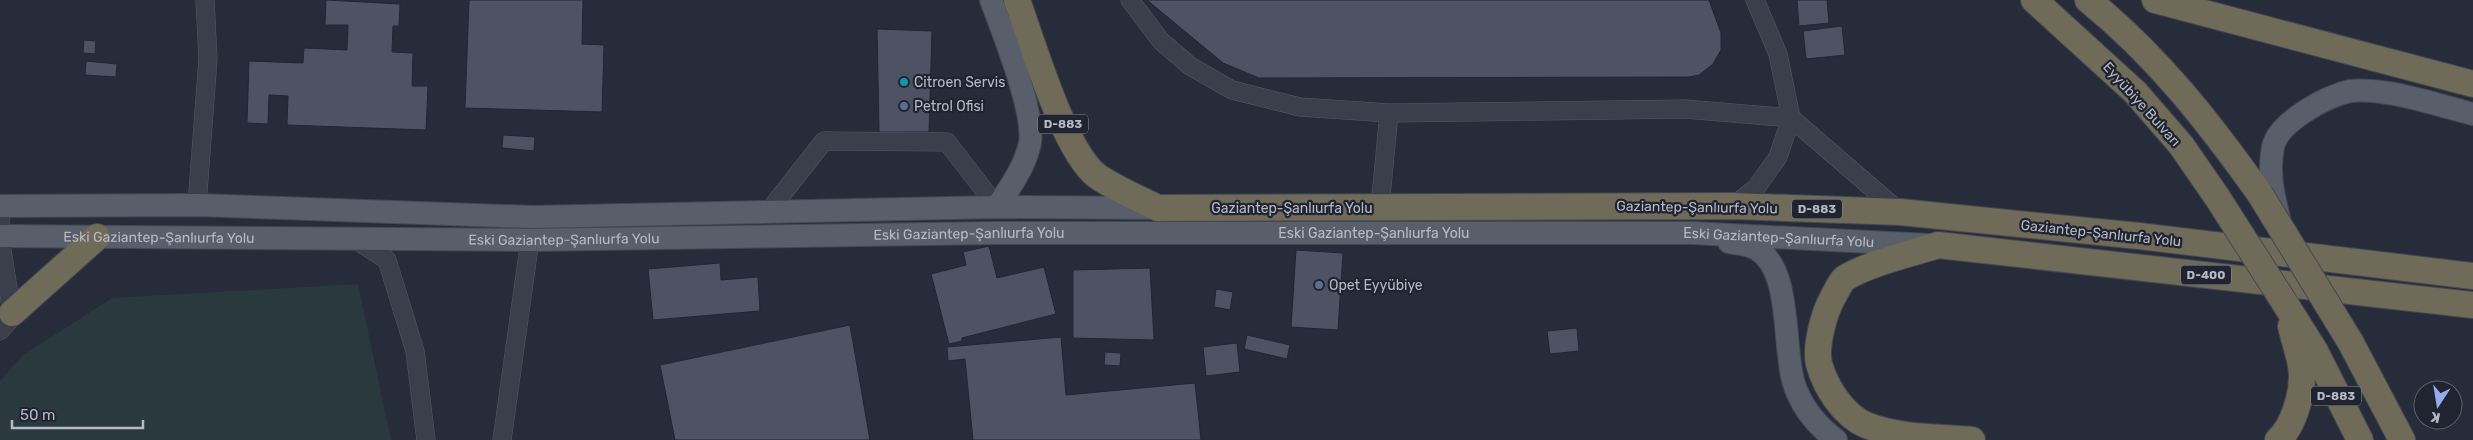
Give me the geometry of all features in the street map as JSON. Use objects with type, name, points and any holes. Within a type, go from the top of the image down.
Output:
[{"type":"highway","name":"D-883","points":[[1017,0],[1062,122],[1078,151],[1096,175],[1122,191],[1158,208]]},
{"type":"highway","name":"Eyyübiye Bulvarı","points":[[2034,0],[2136,92],[2181,145],[2217,197],[2286,305],[2305,350]]},
{"type":"highway","points":[[2088,0],[2150,55],[2265,186],[2282,231],[2351,343],[2402,440]]},
{"type":"highway","points":[[2155,0],[2473,84]]},
{"type":"highway","name":"Gaziantep-Şanlıurfa Yolu","points":[[1158,208],[1732,206],[1900,212],[2139,236],[2473,276]]},
{"type":"highway","points":[[6,322],[97,237]]},
{"type":"highway","name":"D-400","points":[[1972,440],[1897,433],[1866,425],[1846,413],[1831,390],[1819,363],[1820,331],[1830,302],[1843,279],[1886,261],[1938,245],[2473,305]]},
{"type":"highway","name":"D-883","points":[[2305,350],[2360,440]]},
{"type":"highway","points":[[2278,440],[2285,434],[2297,405],[2305,350]]},
{"type":"main road","points":[[991,0],[1029,115],[1030,142],[1021,169],[997,207]]},
{"type":"main road","points":[[2265,186],[2273,145],[2286,128],[2304,112],[2324,100],[2351,91],[2382,92],[2473,114]]},
{"type":"main road","name":"Eski Gaziantep-Şanlıurfa Yolu","points":[[0,206],[198,205],[533,217],[997,207],[1158,208]]},
{"type":"main road","name":"Eski Gaziantep-Şanlıurfa Yolu","points":[[0,237],[530,240],[993,233],[1692,233],[1938,245]]},
{"type":"main road","points":[[1692,233],[1754,247],[1770,262],[1781,280],[1789,361],[1797,392],[1813,419],[1836,440]]},
{"type":"street","points":[[198,205],[208,59],[205,0]]},
{"type":"street","points":[[1130,0],[1161,41],[1190,66],[1232,90],[1300,108],[1389,113],[1685,108],[1792,118],[1900,212]]},
{"type":"street","points":[[1732,206],[1756,188],[1778,157],[1792,118],[1778,54],[1755,0]]},
{"type":"street","points":[[1380,208],[1389,113]]},
{"type":"street","points":[[768,212],[824,141],[947,142],[997,207]]},
{"type":"street","points":[[0,206],[0,225]]},
{"type":"street","points":[[0,237],[6,322]]},
{"type":"street","points":[[356,240],[387,260],[415,351],[426,440]]},
{"type":"street","points":[[502,440],[530,240]]},
{"type":"shaded area","points":[[358,284],[391,440],[0,440],[0,381],[22,356],[112,298]]},
{"type":"building","points":[[326,0],[400,4],[399,26],[393,26],[392,52],[413,53],[412,86],[428,86],[426,130],[287,125],[288,96],[269,95],[268,124],[247,123],[249,61],[303,63],[304,48],[347,50],[348,25],[325,25]]},
{"type":"building","points":[[469,0],[583,0],[582,44],[604,45],[602,112],[465,108]]},
{"type":"building","points":[[1147,0],[1709,0],[1721,33],[1721,50],[1713,64],[1699,75],[1689,77],[1259,78],[1223,63]]},
{"type":"building","points":[[1797,0],[1827,0],[1829,23],[1799,26]]},
{"type":"building","points":[[1842,26],[1845,55],[1806,59],[1803,31]]},
{"type":"building","name":"Citroen Servis","points":[[877,29],[932,31],[929,132],[879,132]]},
{"type":"building","points":[[84,40],[96,41],[95,54],[83,53]]},
{"type":"building","points":[[86,61],[117,64],[116,77],[85,75]]},
{"type":"building","points":[[503,135],[535,137],[534,151],[502,148]]},
{"type":"building","points":[[989,246],[997,278],[1044,267],[1056,314],[962,338],[962,341],[949,344],[931,274],[966,265],[963,252]]},
{"type":"building","points":[[1296,250],[1343,253],[1338,330],[1291,327]]},
{"type":"building","points":[[720,263],[721,280],[758,277],[760,311],[653,320],[648,269]]},
{"type":"building","points":[[1150,268],[1154,340],[1073,338],[1073,270]]},
{"type":"building","points":[[1216,289],[1233,292],[1230,310],[1214,307]]},
{"type":"building","points":[[850,325],[870,440],[675,440],[660,365]]},
{"type":"building","points":[[1577,328],[1579,351],[1550,354],[1547,331]]},
{"type":"building","points":[[1247,335],[1290,345],[1287,359],[1244,349]]},
{"type":"building","points":[[1061,337],[1066,395],[1195,383],[1201,440],[973,440],[965,359],[948,361],[947,347]]},
{"type":"building","points":[[1237,343],[1240,372],[1206,376],[1203,347]]},
{"type":"building","points":[[1105,352],[1121,353],[1120,366],[1104,365]]},
{"type":"place","name":"Citroen Servis","points":[[904,82]]},
{"type":"place","name":"Petrol Ofisi","points":[[904,106]]},
{"type":"place","name":"Opet Eyyübiye","points":[[1319,285]]}]
